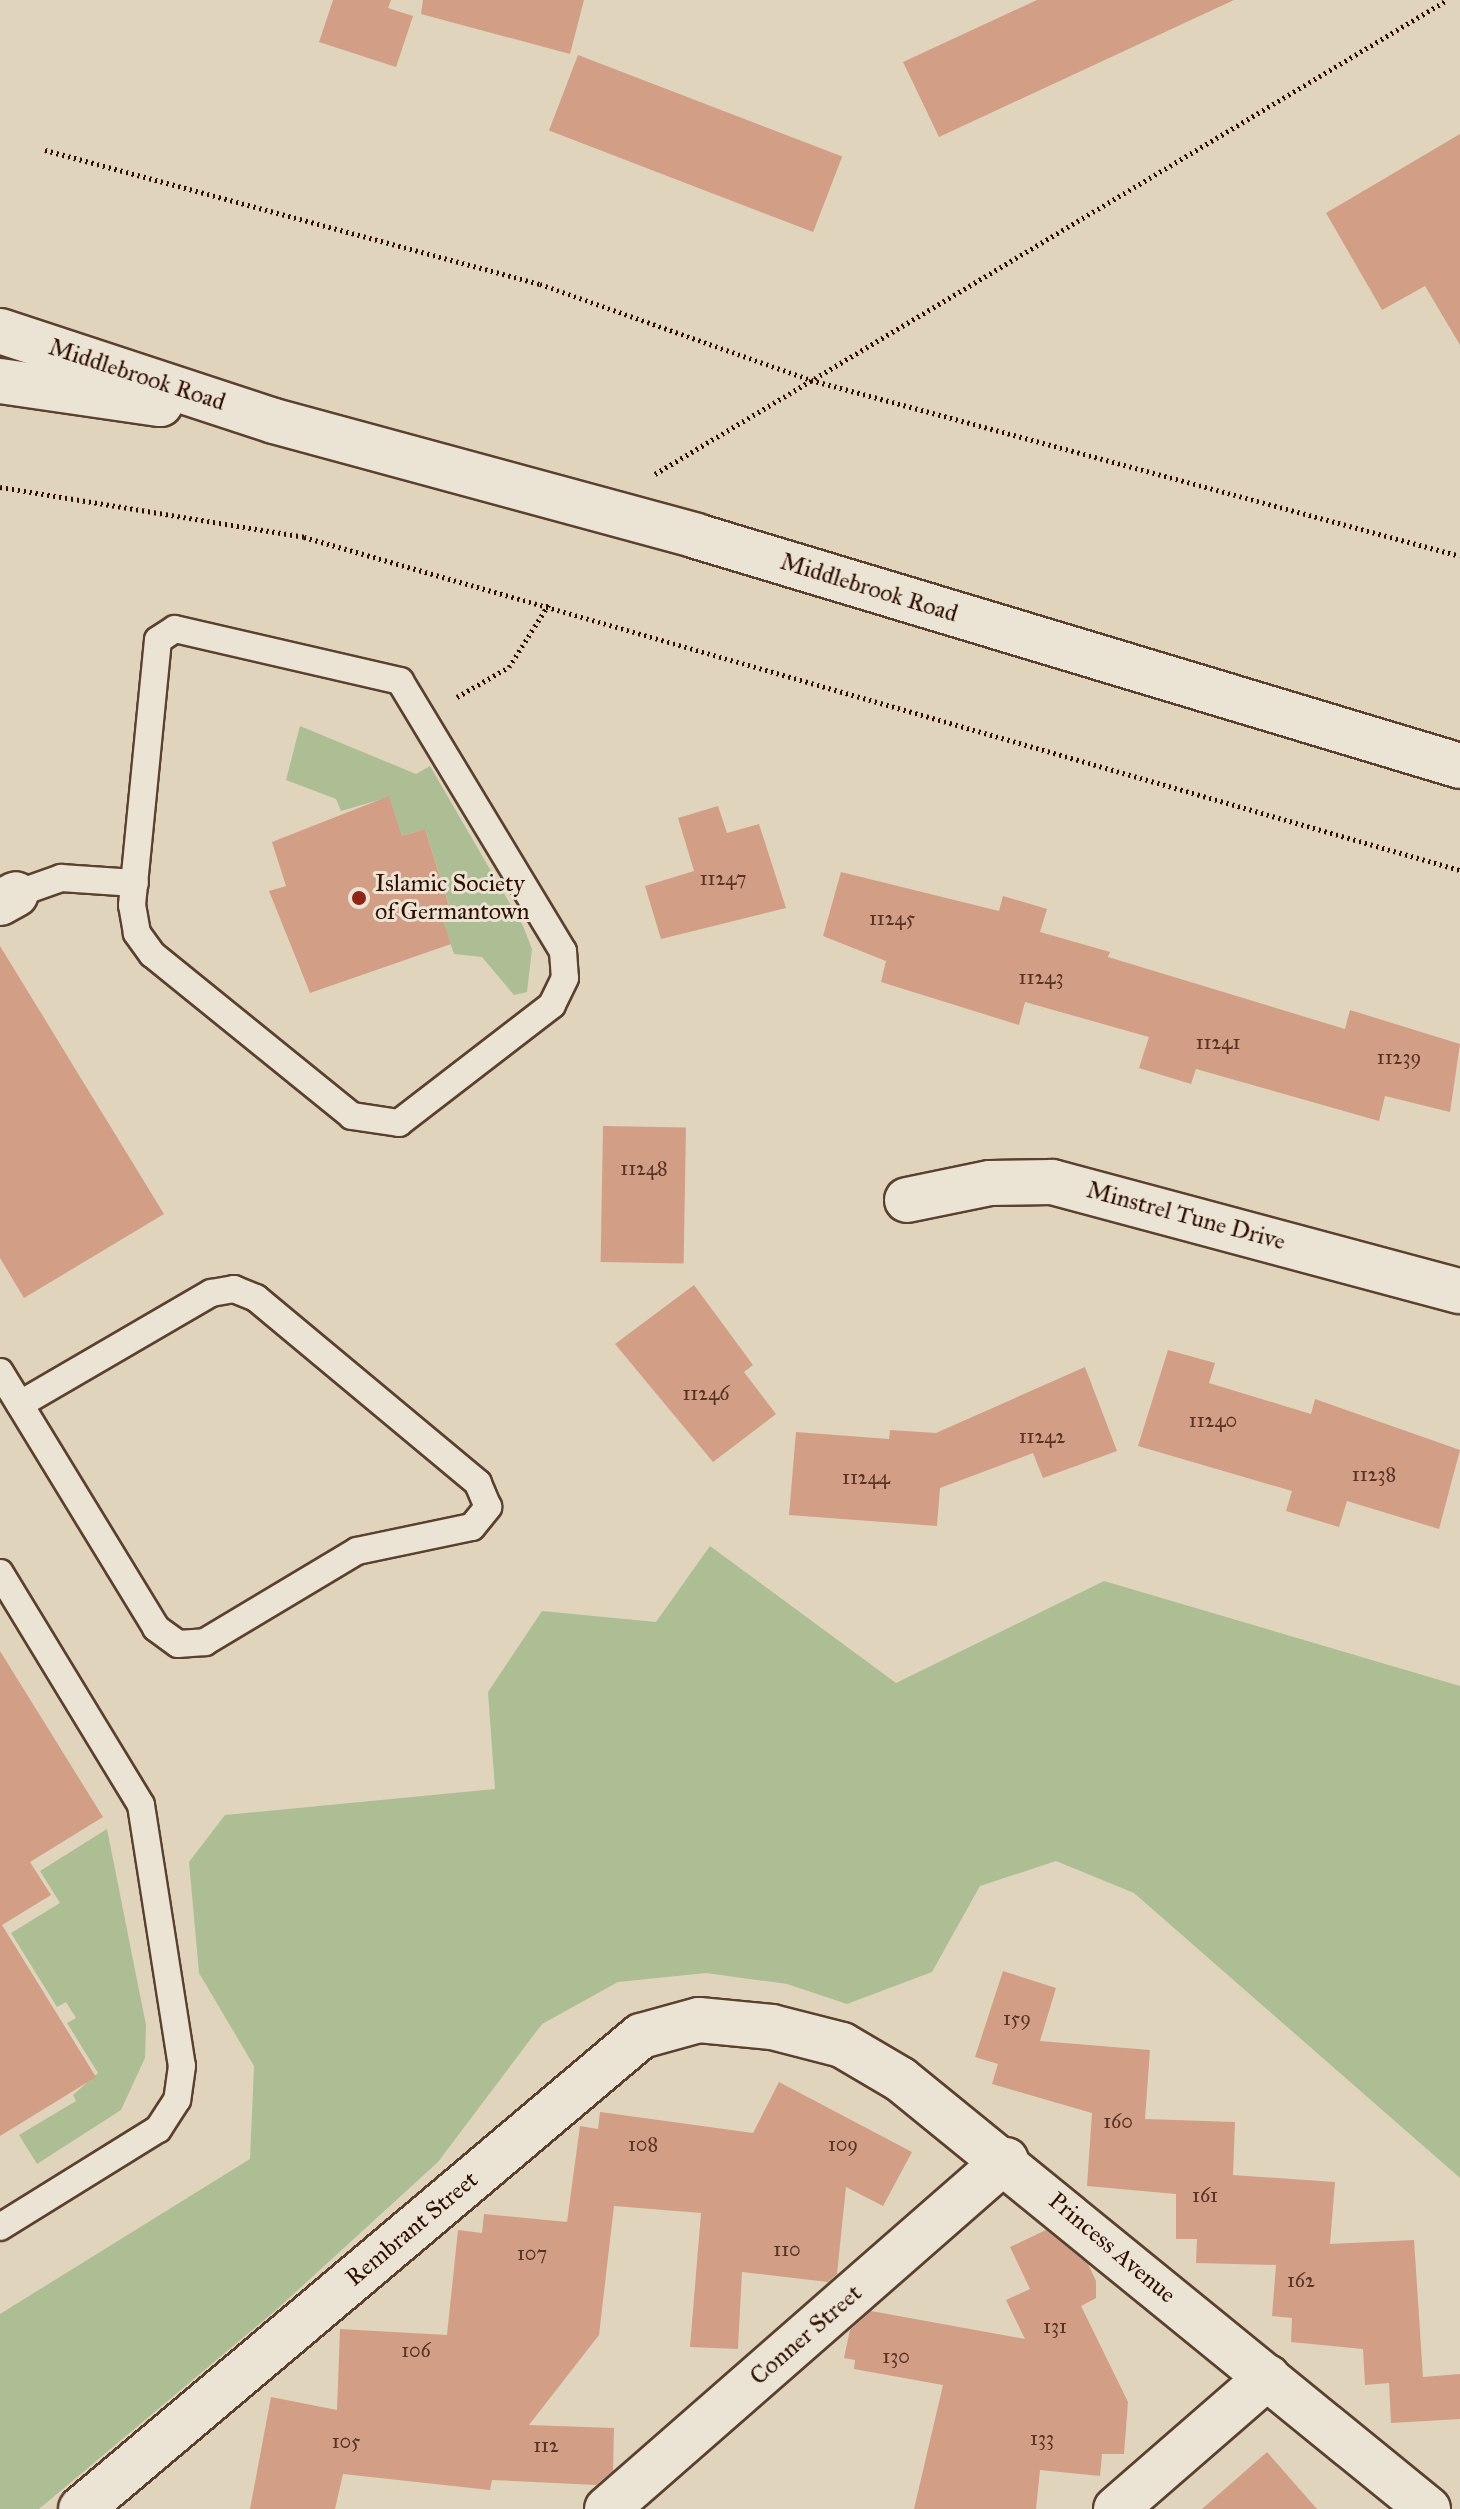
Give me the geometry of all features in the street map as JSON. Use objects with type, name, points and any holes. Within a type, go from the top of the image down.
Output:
[{"type":"street","name":"Middlebrook Road","points":[[0,331],[274,421],[598,508],[1460,766]]},
{"type":"street","name":"Middlebrook Road","points":[[0,381],[274,421]]},
{"type":"street","name":"Minstrel Tune Drive","points":[[907,1200],[990,1183],[1052,1182],[1460,1291]]},
{"type":"street","name":"Rembrant Street","points":[[81,2509],[641,2036],[699,2020],[772,2027]]},
{"type":"street","name":"Princess Avenue","points":[[772,2027],[842,2045],[1006,2160],[1428,2509]]},
{"type":"street","name":"Conner Street","points":[[607,2509],[1006,2160]]},
{"type":"street","points":[[1116,2509],[1268,2377]]},
{"type":"lane","points":[[163,631],[376,671],[400,681],[424,714],[566,964],[552,1005],[413,1115],[384,1124],[352,1116],[152,954],[133,920],[135,883],[163,631]]},
{"type":"lane","points":[[8,898],[61,878],[135,883]]},
{"type":"lane","points":[[0,1372],[156,1628],[178,1644],[205,1642],[357,1551],[477,1524],[487,1494],[256,1298],[234,1289],[211,1293],[20,1404]]},
{"type":"lane","points":[[0,1573],[141,1805],[182,2066],[177,2100],[158,2129],[0,2227]]},
{"type":"path","points":[[598,508],[1447,0]]},
{"type":"path","points":[[45,150],[540,284],[811,380],[1460,556]]},
{"type":"path","points":[[0,487],[304,537],[549,604],[1460,870]]},
{"type":"path","points":[[424,714],[509,667],[549,604]]},
{"type":"green space","points":[[300,726],[416,774],[430,766],[523,926],[532,949],[527,992],[514,995],[482,957],[454,954],[439,909],[449,905],[425,829],[402,836],[389,797],[341,811],[336,799],[286,780]]},
{"type":"green space","points":[[710,1546],[896,1683],[1104,1581],[1460,1686],[1460,2178],[1134,1893],[1056,1861],[980,1886],[932,1972],[847,2004],[787,1984],[706,1973],[618,1982],[542,2024],[438,2162],[276,2310],[39,2509],[0,2509],[0,2314],[250,2159],[254,2066],[199,1973],[189,1862],[225,1815],[495,1789],[488,1692],[542,1611],[656,1622]]},
{"type":"green space","points":[[107,1829],[146,2025],[145,2058],[121,2110],[37,2164],[19,2135],[76,2101],[73,2095],[98,2073],[67,2023],[76,2018],[66,2002],[57,2007],[11,1933],[60,1903],[40,1871]]},
{"type":"building","points":[[333,0],[391,0],[388,8],[413,16],[396,67],[319,42]]},
{"type":"building","points":[[423,0],[584,0],[570,54],[421,14]]},
{"type":"building","points":[[1037,0],[1234,0],[939,137],[903,62]]},
{"type":"building","points":[[578,55],[842,156],[813,232],[549,131]]},
{"type":"building","points":[[1460,134],[1460,345],[1425,286],[1382,310],[1326,213]]},
{"type":"building","name":"Islamic Society of Germantown","points":[[389,796],[402,836],[425,829],[449,906],[439,909],[451,944],[310,993],[269,891],[286,886],[272,842]]},
{"type":"building","points":[[718,806],[727,833],[759,824],[786,908],[661,939],[645,886],[694,871],[678,818]]},
{"type":"building","points":[[841,872],[999,911],[1003,896],[1047,909],[1040,932],[1110,952],[1108,957],[1345,1029],[1350,1010],[1460,1044],[1450,1112],[1385,1096],[1379,1121],[1196,1069],[1191,1084],[1139,1068],[1149,1037],[1025,1002],[1019,1025],[881,982],[886,961],[823,936]]},
{"type":"building","points":[[0,946],[164,1214],[24,1298],[0,1258]]},
{"type":"building","points":[[603,1126],[686,1127],[684,1263],[601,1262]]},
{"type":"building","points":[[694,1285],[753,1365],[744,1372],[776,1414],[713,1462],[615,1344]]},
{"type":"building","points":[[1168,1350],[1215,1363],[1209,1383],[1311,1414],[1315,1399],[1460,1450],[1439,1529],[1347,1501],[1339,1527],[1286,1511],[1292,1491],[1138,1446]]},
{"type":"building","points":[[1085,1367],[1117,1451],[1043,1478],[1033,1453],[940,1488],[937,1526],[789,1515],[796,1432],[889,1439],[890,1430],[936,1433]]},
{"type":"building","points":[[0,1651],[103,1817],[30,1862],[51,1895],[2,1925],[96,2077],[0,2136]]},
{"type":"building","points":[[1003,1971],[1056,1988],[1040,2041],[1150,2050],[1145,2119],[1235,2122],[1233,2175],[1335,2182],[1330,2244],[1414,2240],[1423,2377],[1460,2374],[1460,2419],[1391,2423],[1389,2383],[1365,2385],[1363,2349],[1291,2342],[1292,2318],[1272,2316],[1276,2265],[1196,2263],[1197,2239],[1176,2239],[1176,2194],[1087,2186],[1092,2113],[992,2084],[998,2064],[975,2057]]},
{"type":"building","points":[[779,2082],[912,2152],[883,2206],[846,2187],[837,2274],[828,2282],[742,2272],[738,2349],[690,2347],[701,2213],[614,2206],[599,2335],[529,2425],[614,2428],[613,2471],[596,2485],[492,2480],[490,2490],[343,2474],[335,2509],[250,2509],[271,2397],[337,2410],[340,2329],[447,2335],[458,2230],[482,2233],[484,2214],[567,2222],[580,2126],[598,2129],[600,2112],[753,2133]]},
{"type":"building","points":[[1046,2230],[1088,2264],[1096,2281],[1096,2298],[1081,2306],[1128,2402],[1124,2454],[1102,2454],[1100,2476],[1040,2470],[1036,2509],[914,2509],[943,2385],[854,2369],[855,2360],[844,2358],[850,2330],[871,2311],[1025,2339],[1006,2300],[1030,2289],[1010,2247]]},
{"type":"building","points":[[1267,2452],[1317,2509],[1202,2509]]},
{"type":"place","name":"Islamic Society of Germantown","points":[[359,898]]}]
